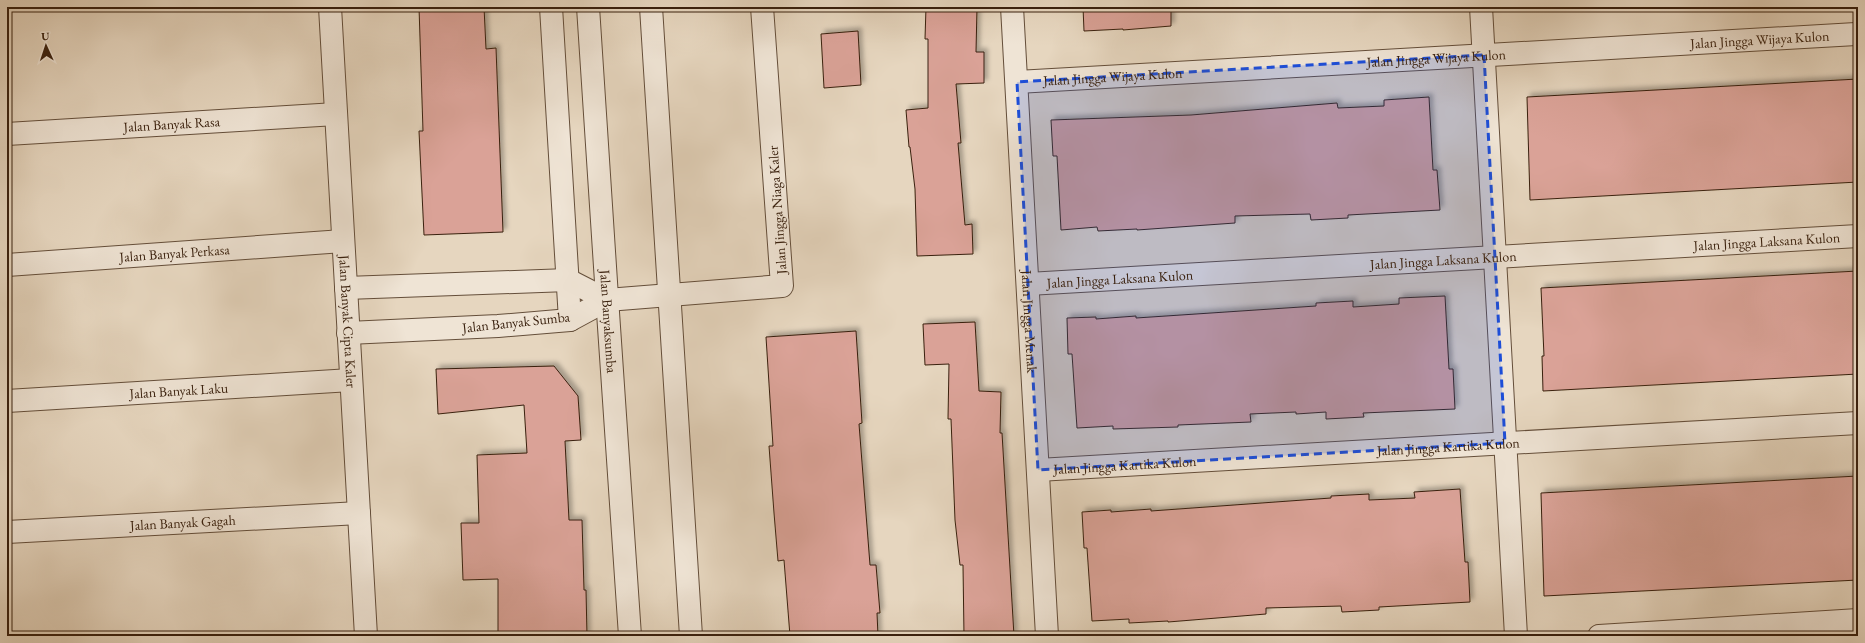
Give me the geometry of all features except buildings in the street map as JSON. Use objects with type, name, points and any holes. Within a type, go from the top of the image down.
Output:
[{"type":"street","name":"Jalan Banyak Cipta Kaler","points":[[330,7],[366,636]]},
{"type":"street","points":[[551,7],[570,320]]},
{"type":"street","name":"Jalan Banyaksumba","points":[[588,7],[630,636]]},
{"type":"street","points":[[651,7],[691,636]]},
{"type":"street","name":"Jalan Jingga Niaga Kaler","points":[[607,300],[782,286],[762,7]]},
{"type":"street","name":"Jalan Jingga Menak","points":[[1012,7],[1047,636]]},
{"type":"street","points":[[1481,7],[1516,636]]},
{"type":"street","name":"Jalan Jingga Wijaya Kulon","points":[[1017,82],[1856,34]]},
{"type":"street","name":"Jalan Banyak Rasa","points":[[7,134],[336,114]]},
{"type":"street","name":"Jalan Jingga Laksana Kulon","points":[[1028,284],[1858,236]]},
{"type":"street","name":"Jalan Banyak Perkasa","points":[[7,265],[343,241]]},
{"type":"street","points":[[346,288],[568,280],[607,300]]},
{"type":"street","name":"Jalan Banyak Sumba","points":[[348,333],[498,326],[570,320],[607,300]]},
{"type":"street","name":"Jalan Banyak Laku","points":[[7,401],[351,380]]},
{"type":"street","name":"Jalan Jingga Kartika Kulon","points":[[1038,470],[1858,423]]},
{"type":"street","name":"Jalan Banyak Gagah","points":[[7,532],[359,513]]},
{"type":"street","points":[[1599,636],[1858,620]]},
{"type":"highlighted area","points":[[1484,55],[1505,443],[1038,470],[1017,82]]}]
